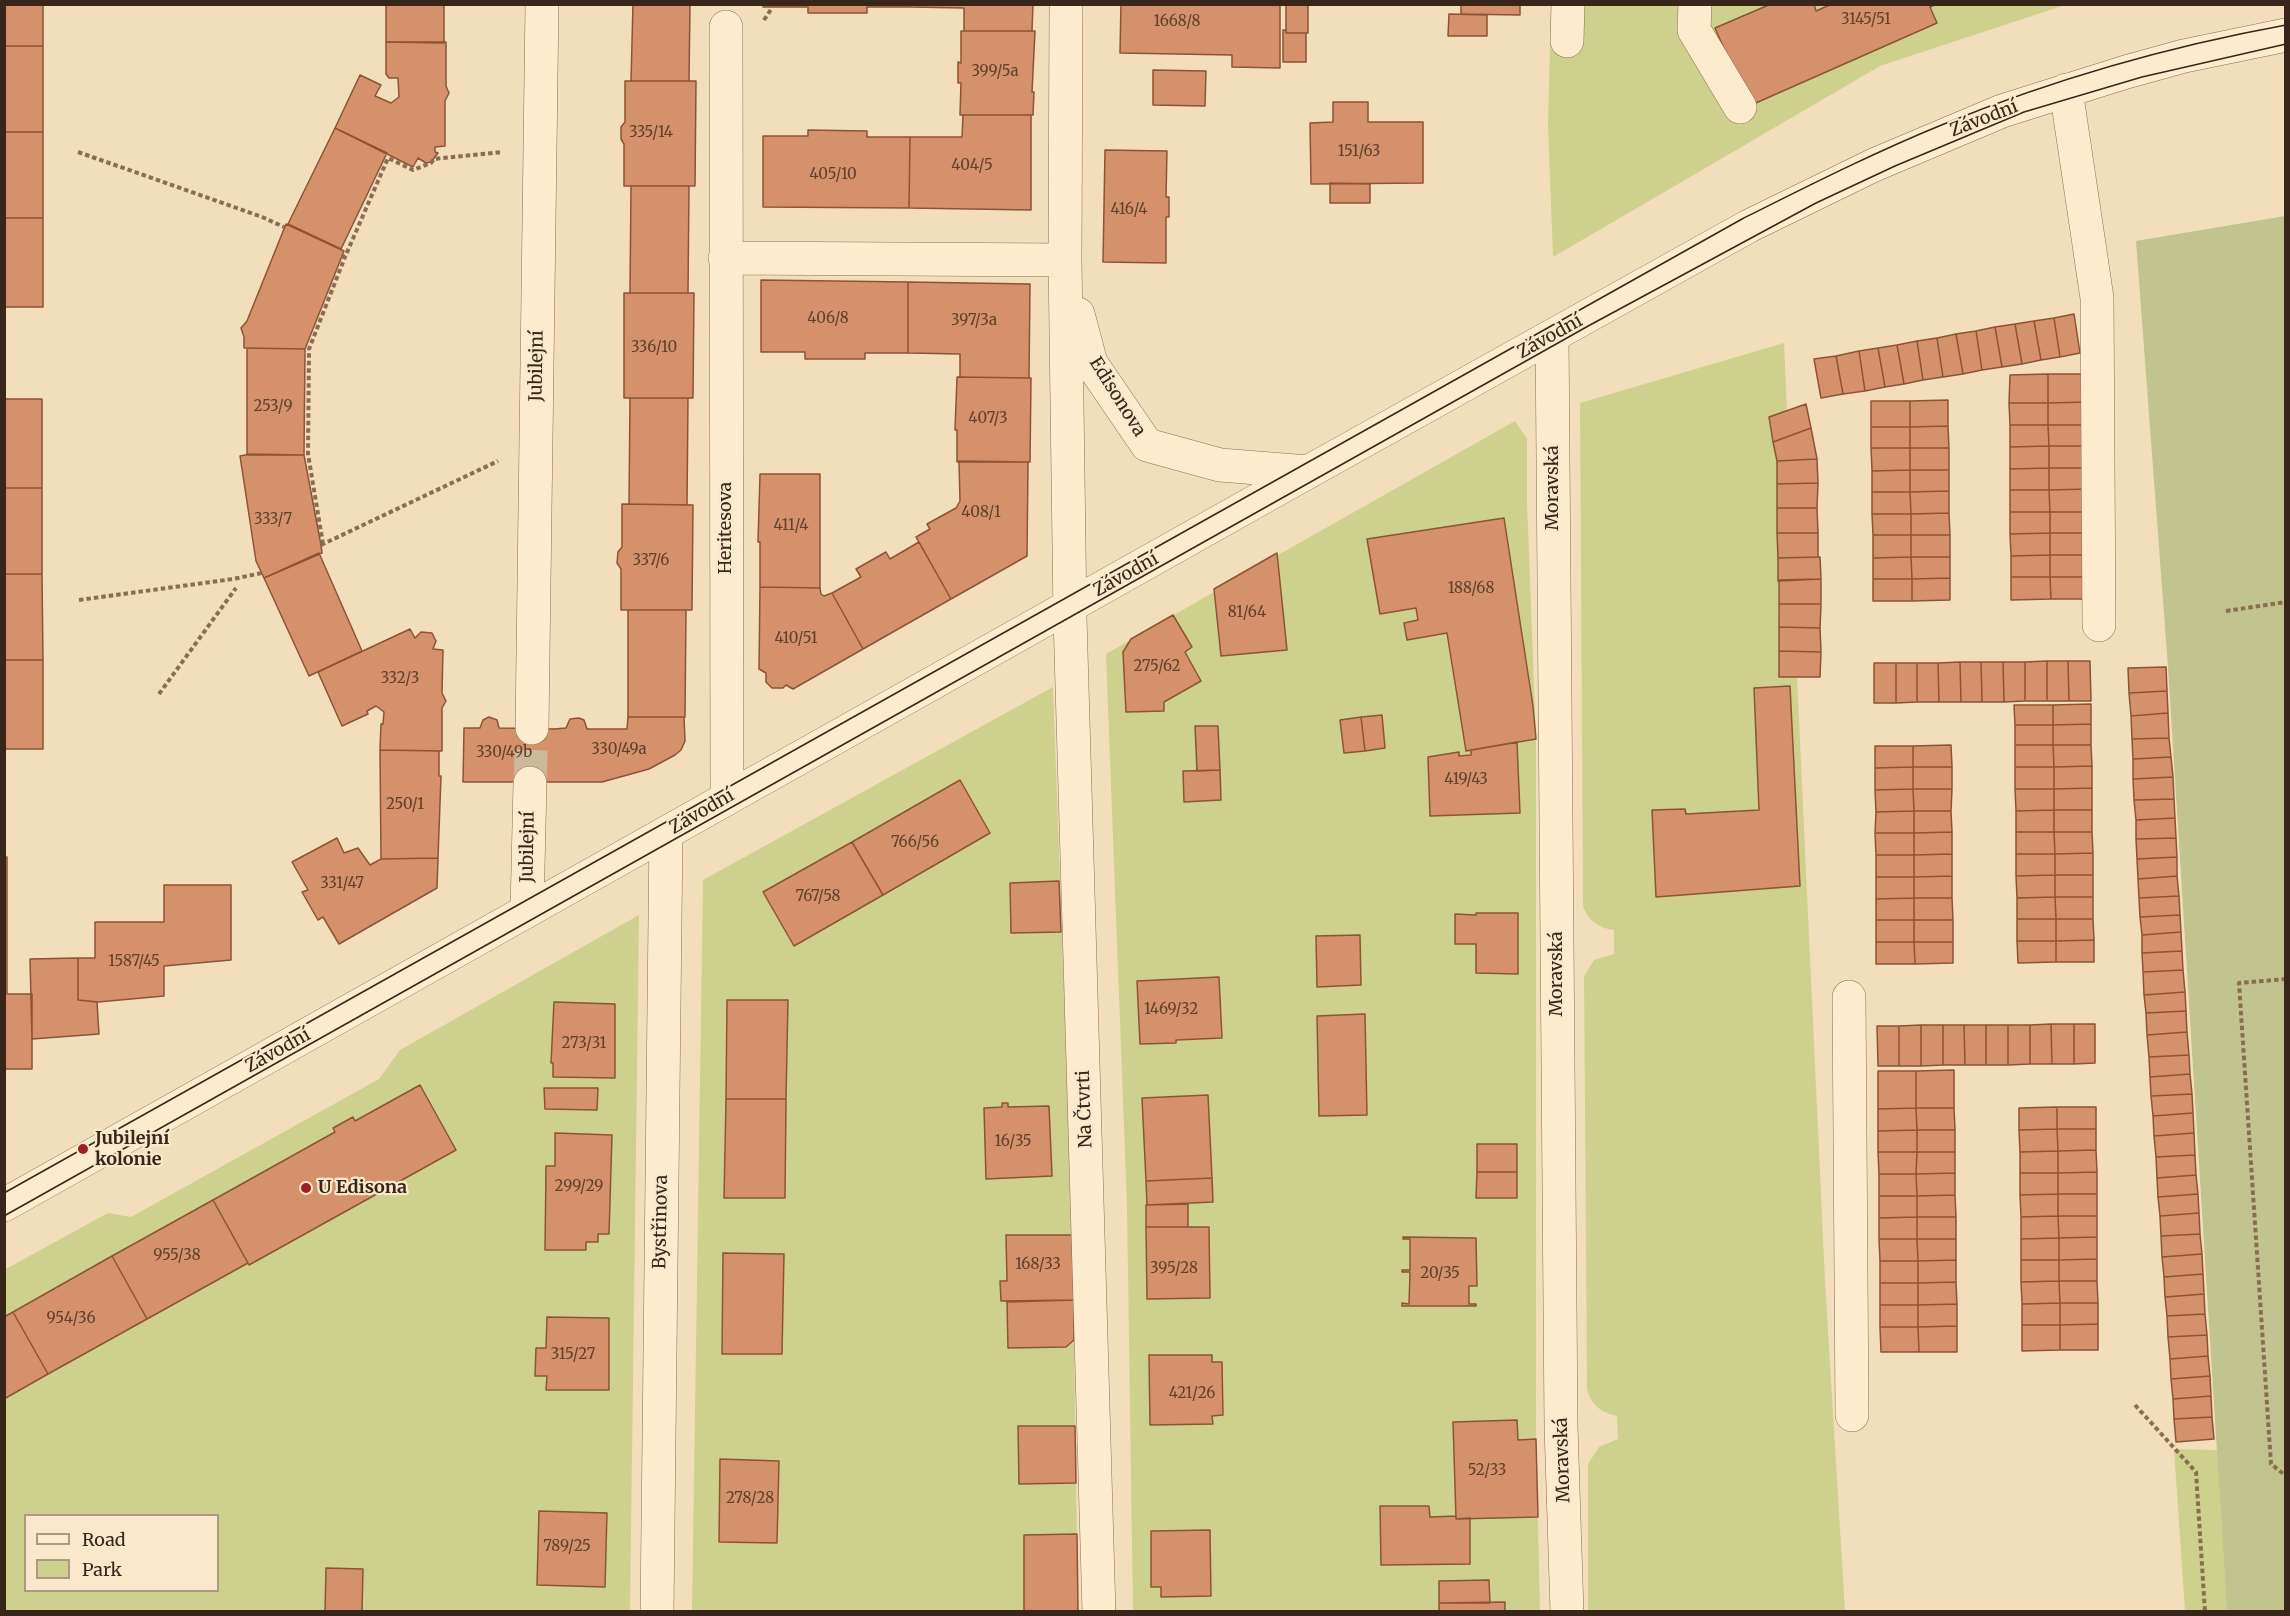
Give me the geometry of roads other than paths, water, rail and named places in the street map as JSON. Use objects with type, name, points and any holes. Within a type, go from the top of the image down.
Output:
[{"type":"street","name":"Jubilejní","points":[[532,728],[542,4]]},
{"type":"street","name":"Edisonova","points":[[1066,4],[1065,260],[1070,606]]},
{"type":"street","points":[[1568,4],[1568,41]]},
{"type":"street","points":[[1695,4],[1694,30],[1740,107]]},
{"type":"street","name":"Heritesova","points":[[726,27],[727,798]]},
{"type":"street","name":"Závodní","points":[[4,1204],[1687,260],[1822,190],[1938,137],[2002,111],[2066,90],[2184,57],[2286,34]]},
{"type":"street","points":[[2066,90],[2097,298],[2099,625]]},
{"type":"street","points":[[725,258],[1065,260]]},
{"type":"street","name":"Edisonova","points":[[1065,260],[1091,363],[1147,445],[1220,465],[1308,472]]},
{"type":"street","name":"Moravská","points":[[1552,336],[1561,1402],[1568,1611]]},
{"type":"street","name":"Na Čtvrti","points":[[1070,606],[1099,1611]]},
{"type":"street","name":"Jubilejní","points":[[527,911],[530,783]]},
{"type":"street","name":"Bystřinova","points":[[657,1611],[666,833]]},
{"type":"street","points":[[1849,997],[1852,1415]]},
{"type":"tunnel","points":[[530,783],[532,728]]},
{"type":"tram line","points":[[4,1193],[1742,219],[1893,146],[2027,93],[2156,54],[2286,25]]},
{"type":"tram line","points":[[4,1216],[1590,325],[1816,203],[1895,166],[2024,112],[2142,77],[2286,44]]},
{"type":"place","name":"Jubilejní kolonie","points":[[83,1149]]},
{"type":"place","name":"U Edisona","points":[[306,1188]]}]
